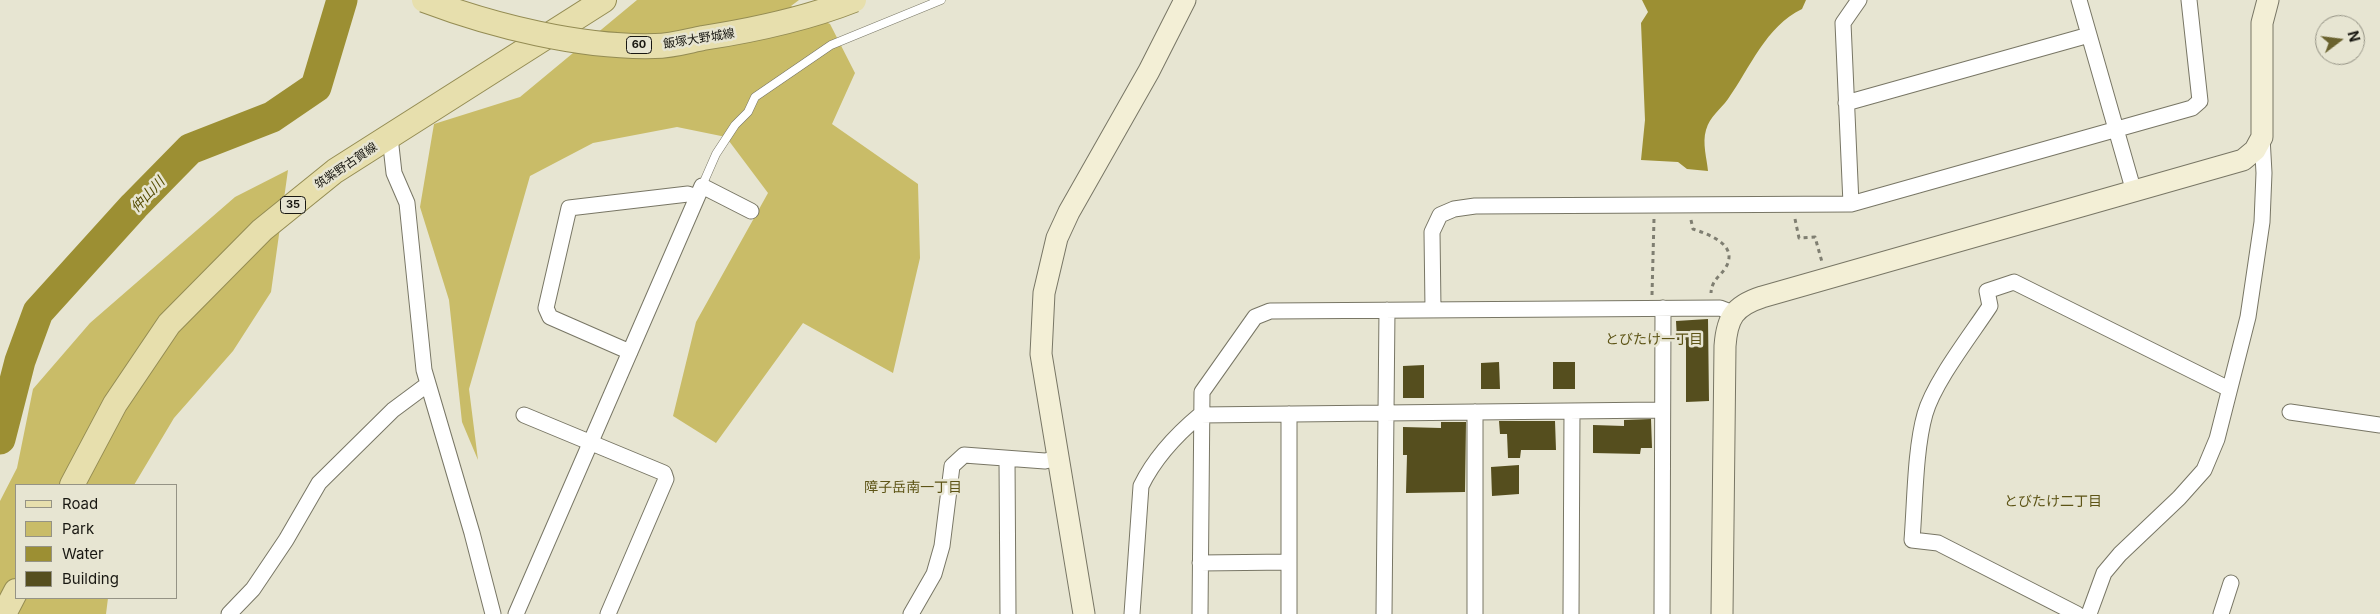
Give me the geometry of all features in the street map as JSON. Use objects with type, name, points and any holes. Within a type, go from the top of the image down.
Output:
[{"type":"main road","name":"飯塚大野城線","points":[[424,0],[473,18],[586,42],[655,46],[755,30],[826,11],[854,0]]},
{"type":"main road","name":"筑紫野古賀線","points":[[73,484],[115,404],[169,324],[262,230],[335,171],[604,0]]},
{"type":"main road","points":[[4,614],[15,593]]},
{"type":"street","points":[[1084,614],[1041,354],[1044,293],[1057,238],[1069,212],[1149,71],[1186,0]]},
{"type":"street","points":[[1851,204],[1843,24],[1844,19],[1859,0]]},
{"type":"street","points":[[2079,0],[2134,192]]},
{"type":"street","points":[[1433,309],[1432,232],[1440,215],[1454,209],[1475,206],[1851,204],[2192,108],[2200,101],[2189,0]]},
{"type":"street","points":[[2090,614],[2101,581],[2109,567],[2120,554],[2179,498],[2204,470],[2218,439],[2248,318],[2262,222],[2264,173],[2262,137],[2262,22],[2268,0]]},
{"type":"street","points":[[1846,103],[2089,35]]},
{"type":"street","points":[[390,137],[394,173],[407,204],[424,370],[493,614]]},
{"type":"street","points":[[1722,614],[1725,346],[1726,328],[1733,313],[1751,300],[2243,160],[2255,150],[2262,137]]},
{"type":"street","points":[[516,614],[699,192]]},
{"type":"street","points":[[630,352],[550,317],[546,308],[569,208],[699,192],[751,210]]},
{"type":"street","points":[[2077,614],[1938,543],[1912,540],[1921,438],[1925,414],[1932,394],[1990,306],[1987,291],[2014,282],[2229,389]]},
{"type":"street","points":[[1657,308],[1661,410],[1662,614]]},
{"type":"street","points":[[1200,614],[1200,415],[1202,392],[1255,317],[1270,312],[1433,309],[1720,308],[1733,313]]},
{"type":"street","points":[[1384,614],[1384,413],[1387,310]]},
{"type":"street","points":[[229,614],[252,589],[286,540],[319,483],[393,410],[428,384]]},
{"type":"street","points":[[1132,614],[1141,486],[1148,472],[1167,446],[1200,415],[1661,410]]},
{"type":"street","points":[[1570,614],[1572,411]]},
{"type":"street","points":[[1475,412],[1475,614]]},
{"type":"street","points":[[2290,412],[2380,425]]},
{"type":"street","points":[[1289,414],[1290,614]]},
{"type":"street","points":[[524,415],[664,473],[666,479],[608,614]]},
{"type":"street","points":[[911,614],[934,574],[942,546],[952,466],[964,455],[1046,461],[1059,458]]},
{"type":"street","points":[[1008,459],[1008,614]]},
{"type":"street","points":[[1200,563],[1289,562]]},
{"type":"street","points":[[2221,614],[2231,583]]},
{"type":"lane","points":[[699,192],[716,154],[735,125],[748,112],[755,97],[831,44],[941,0]]},
{"type":"path","points":[[1791,204],[1800,238],[1815,237],[1826,278]]},
{"type":"path","points":[[1654,205],[1657,308]]},
{"type":"path","points":[[1689,205],[1692,229],[1714,236],[1724,245],[1728,257],[1726,266],[1712,284],[1711,308]]},
{"type":"green space","points":[[637,0],[799,0],[791,6],[830,24],[855,73],[832,124],[918,184],[920,258],[893,373],[803,323],[716,443],[673,416],[696,322],[768,193],[726,137],[677,127],[593,143],[530,176],[469,389],[478,460],[462,422],[449,300],[420,207],[434,124],[520,97]]},
{"type":"green space","points":[[288,170],[271,292],[233,351],[174,418],[135,484],[15,484],[15,599],[108,599],[106,614],[0,614],[0,501],[17,468],[33,389],[90,323],[235,197]]},
{"type":"water","points":[[1642,0],[1806,0],[1802,9],[1789,16],[1769,37],[1728,99],[1710,121],[1704,140],[1708,171],[1687,169],[1678,162],[1641,160],[1645,120],[1641,23],[1648,12]]},
{"type":"building","points":[[1708,319],[1709,401],[1686,402],[1686,340],[1677,340],[1676,321]]},
{"type":"building","points":[[1499,362],[1500,389],[1481,389],[1481,363]]},
{"type":"building","points":[[1553,362],[1575,362],[1575,389],[1553,389]]},
{"type":"building","points":[[1424,365],[1424,398],[1403,398],[1403,366]]},
{"type":"building","points":[[1651,419],[1652,448],[1641,448],[1640,454],[1593,453],[1593,425],[1624,426],[1624,420]]},
{"type":"building","points":[[1499,421],[1555,421],[1556,450],[1521,450],[1520,458],[1508,458],[1507,434],[1500,434]]},
{"type":"building","points":[[1441,422],[1466,422],[1465,492],[1406,493],[1407,455],[1403,455],[1403,427],[1441,428]]},
{"type":"building","points":[[1519,465],[1519,494],[1492,496],[1491,467]]},
{"type":"waterway","name":"仲山川","points":[[0,439],[20,361],[38,312],[134,206],[190,149],[272,117],[316,87],[342,0]]},
{"type":"district","name":"とびたけ一丁目","points":[[1654,340]]},
{"type":"district","name":"障子岳南一丁目","points":[[913,488]]},
{"type":"district","name":"とびたけ二丁目","points":[[2053,502]]}]
